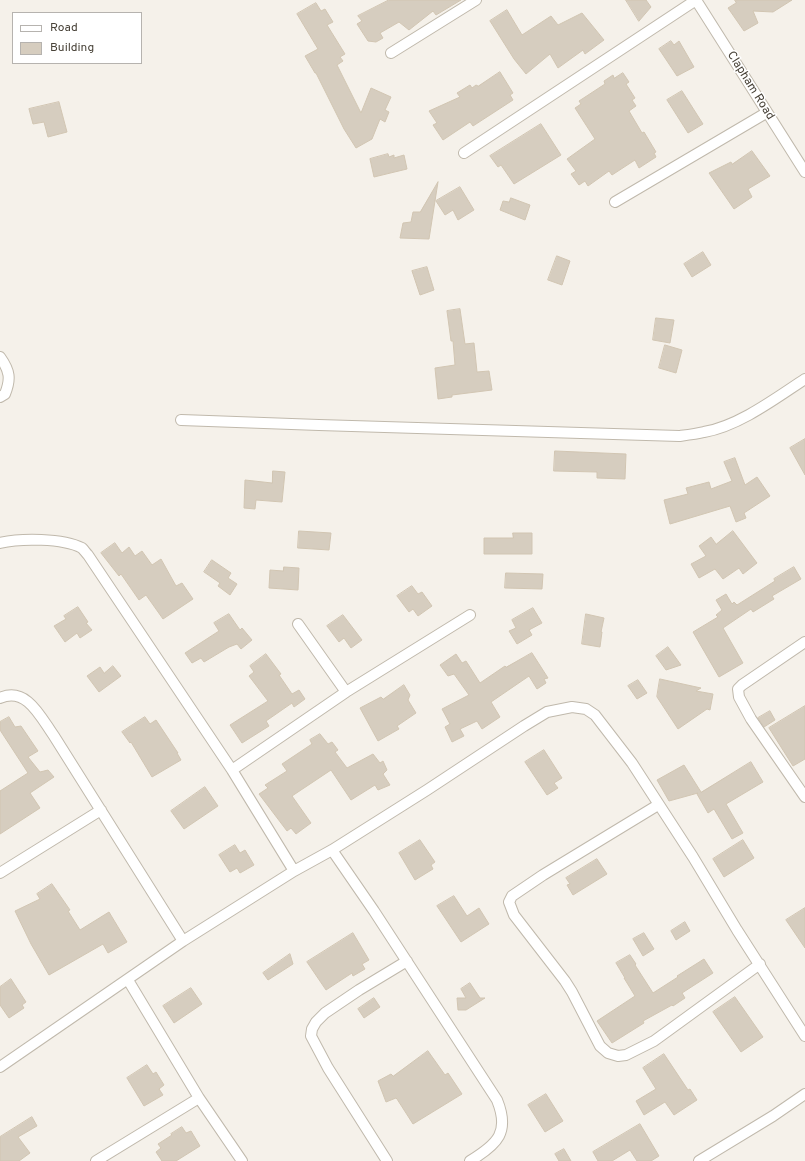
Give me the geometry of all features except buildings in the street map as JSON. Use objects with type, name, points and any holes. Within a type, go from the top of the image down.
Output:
[{"type":"street","points":[[391,53],[476,0]]},
{"type":"street","points":[[464,153],[696,0]]},
{"type":"street","name":"Clapham Road","points":[[696,0],[766,113],[805,172]]},
{"type":"street","points":[[615,202],[766,113]]},
{"type":"street","points":[[0,358],[6,366],[10,378],[5,394],[0,398]]},
{"type":"street","points":[[181,420],[679,436],[705,432],[737,420],[761,408],[805,379]]},
{"type":"street","points":[[0,543],[11,540],[33,540],[68,543],[83,549],[232,770],[294,871]]},
{"type":"street","points":[[232,770],[346,692],[470,615]]},
{"type":"street","points":[[298,624],[346,692]]},
{"type":"street","points":[[805,642],[738,689],[739,697],[751,719],[805,797]]},
{"type":"street","points":[[0,698],[12,694],[19,696],[30,703],[54,736],[183,942]]},
{"type":"street","points":[[0,1067],[183,942],[294,871],[332,850],[427,790],[524,726],[547,712],[560,708],[572,707],[586,709],[595,715],[632,763],[693,857],[805,1036]]},
{"type":"street","points":[[658,805],[543,874],[517,892],[512,896],[509,902],[514,915],[565,981],[600,1046],[608,1053],[618,1056],[626,1056],[631,1054],[654,1041],[760,964]]},
{"type":"street","points":[[0,872],[101,810]]},
{"type":"street","points":[[332,850],[374,911],[497,1100],[502,1113],[503,1124],[500,1135],[484,1152],[470,1161]]},
{"type":"street","points":[[387,1161],[328,1068],[312,1036],[312,1029],[316,1022],[325,1013],[406,961]]},
{"type":"street","points":[[128,980],[199,1098],[242,1161]]},
{"type":"street","points":[[699,1161],[773,1116],[805,1094]]},
{"type":"street","points":[[96,1161],[199,1098]]}]
